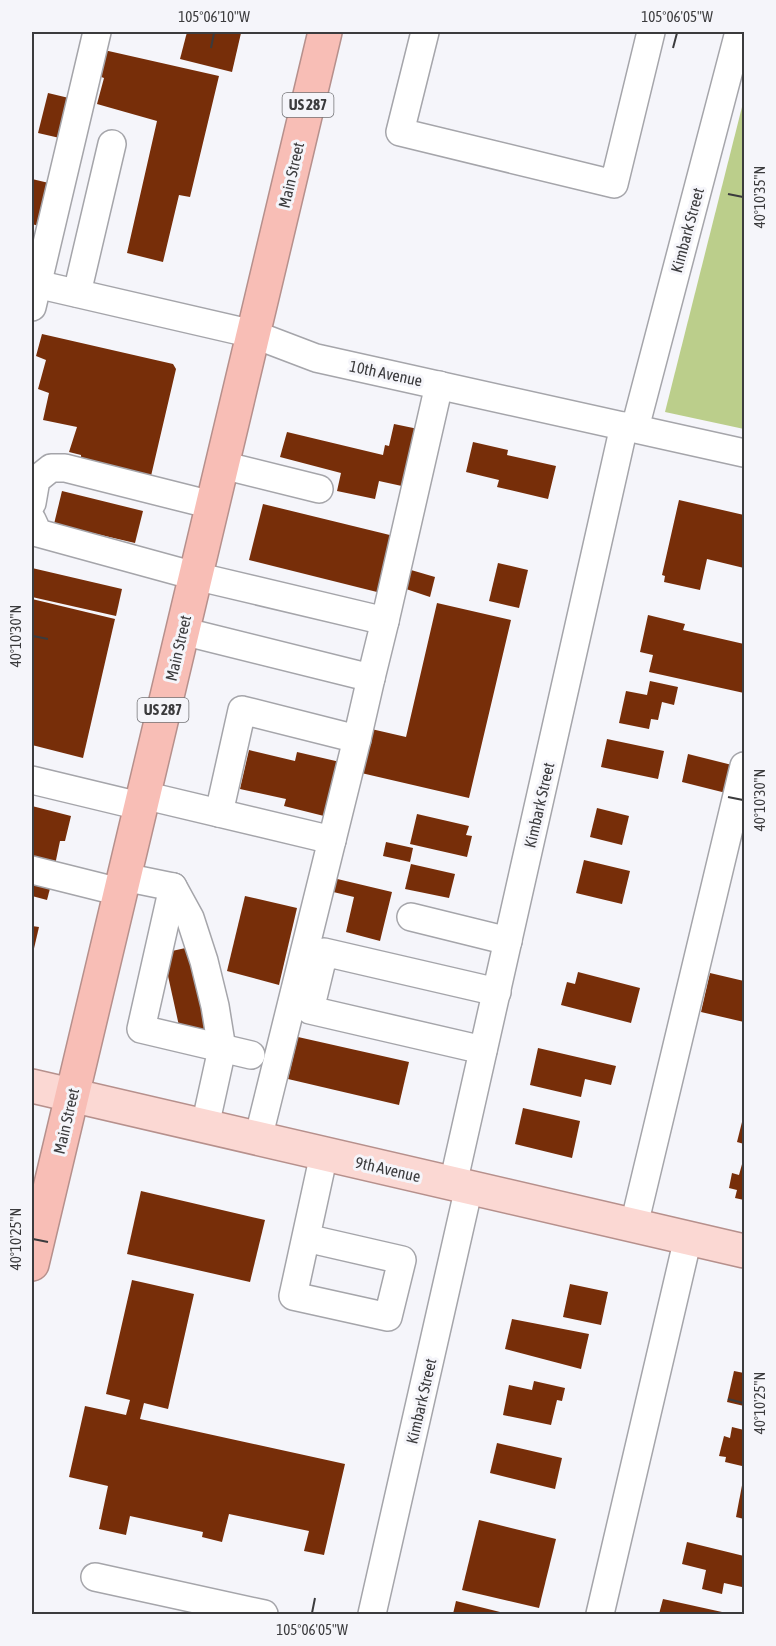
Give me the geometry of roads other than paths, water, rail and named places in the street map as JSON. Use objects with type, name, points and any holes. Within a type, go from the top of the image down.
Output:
[{"type":"highway","name":"Main Street","points":[[32,1264],[326,32]]},
{"type":"main road","name":"9th Avenue","points":[[32,1086],[744,1251]]},
{"type":"street","points":[[33,291],[97,32]]},
{"type":"street","points":[[425,32],[400,132],[614,184],[651,32]]},
{"type":"street","name":"Kimbark Street","points":[[372,1614],[461,1185],[483,1050],[508,942],[629,427],[739,32]]},
{"type":"street","points":[[77,294],[112,144]]},
{"type":"street","name":"10th Avenue","points":[[33,291],[77,294],[253,334],[316,358],[744,453]]},
{"type":"street","points":[[258,1139],[357,739],[439,385]]},
{"type":"street","points":[[222,465],[319,489]]},
{"type":"street","points":[[212,505],[65,468],[51,468],[36,480],[32,519],[38,533],[195,576],[385,621]]},
{"type":"street","points":[[182,631],[371,678]]},
{"type":"street","points":[[219,813],[242,710],[357,739]]},
{"type":"street","points":[[634,1225],[744,766]]},
{"type":"street","points":[[32,780],[219,813],[332,840]]},
{"type":"street","points":[[32,870],[122,884],[173,888]]},
{"type":"street","points":[[173,888],[141,1029],[251,1055]]},
{"type":"street","points":[[173,888],[190,918],[204,961],[222,1048],[205,1126]]},
{"type":"street","points":[[411,917],[508,942]]},
{"type":"street","points":[[483,1050],[310,1010],[324,952],[497,992]]},
{"type":"street","points":[[306,1238],[402,1260],[388,1317],[293,1296],[324,1154]]},
{"type":"street","points":[[600,1614],[688,1238]]},
{"type":"street","points":[[95,1577],[264,1614]]}]
